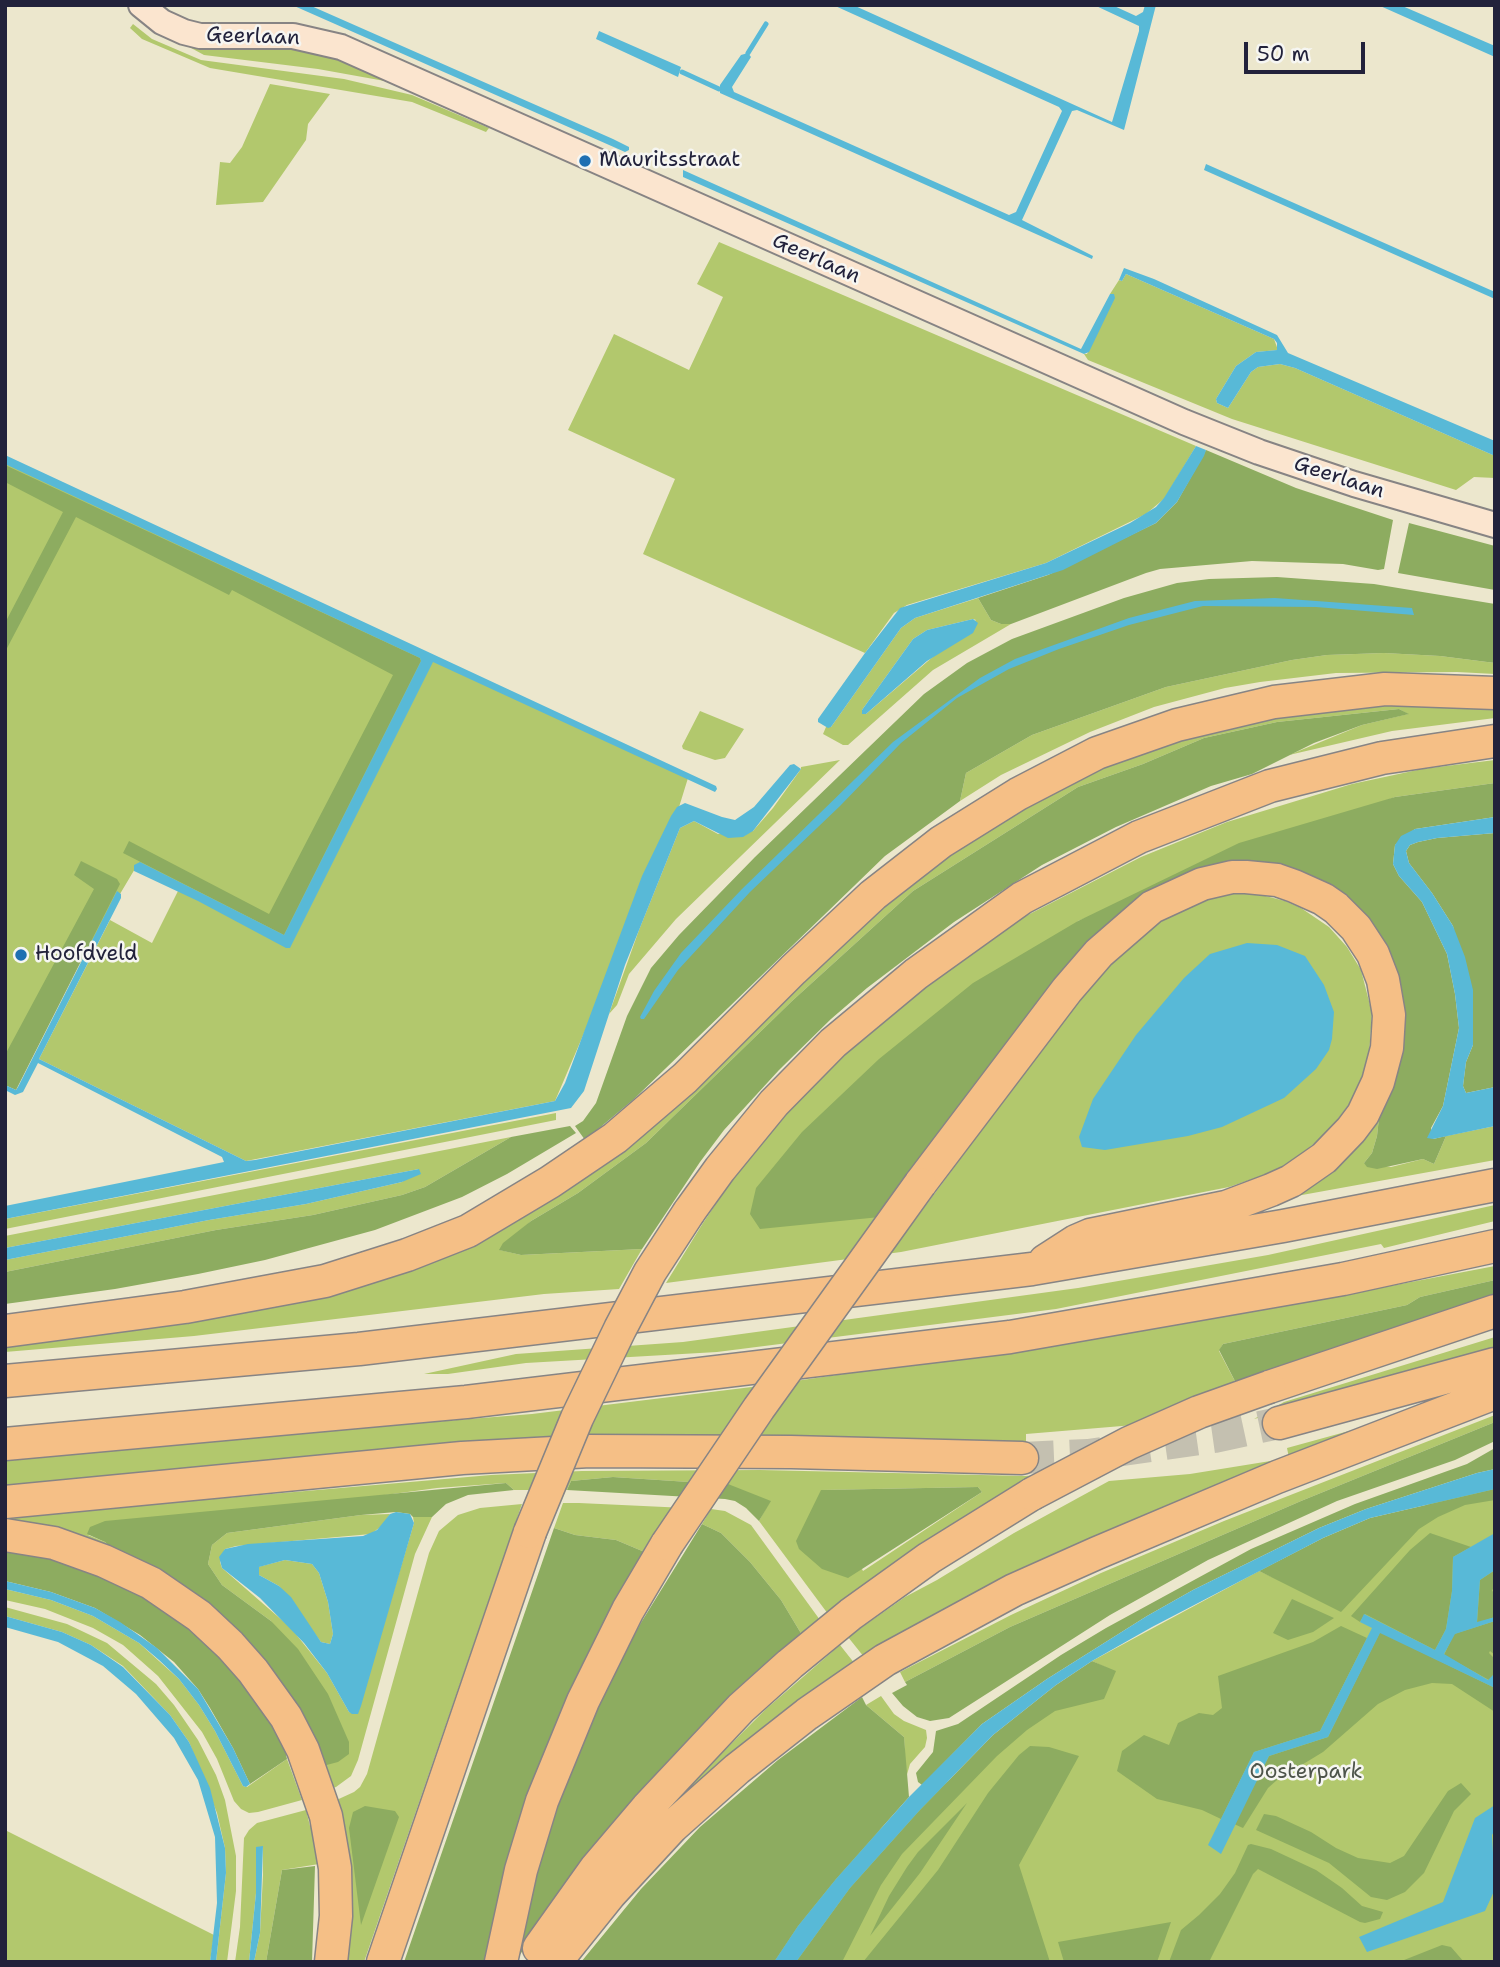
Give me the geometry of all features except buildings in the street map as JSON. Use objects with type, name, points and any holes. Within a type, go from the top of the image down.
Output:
[{"type":"highway","points":[[5,1331],[185,1307],[325,1281],[407,1255],[468,1231],[550,1182],[615,1138],[685,1078],[873,895],[941,842],[1018,794],[1097,753],[1177,725],[1274,702],[1385,689],[1495,693]]},
{"type":"highway","points":[[383,1962],[530,1532],[577,1418],[650,1272],[689,1212],[774,1103],[833,1042],[916,974],[1022,898],[1139,837],[1270,786],[1382,758],[1495,741]]},
{"type":"highway","points":[[504,1949],[521,1870],[542,1801],[583,1701],[628,1610],[667,1544],[759,1408],[920,1184],[1067,990],[1099,953],[1152,907],[1202,884],[1232,877],[1277,880],[1310,891],[1346,917],[1366,942],[1378,965],[1387,996],[1389,1031],[1384,1066],[1371,1098],[1338,1146],[1300,1175],[1271,1190],[1226,1206],[1083,1237],[1032,1269]]},
{"type":"highway","points":[[5,1381],[359,1349],[1032,1269],[1283,1226],[1495,1185]]},
{"type":"highway","points":[[5,1444],[466,1402],[1010,1337],[1343,1279],[1495,1246]]},
{"type":"highway","points":[[1495,1311],[1199,1412],[1129,1443],[1032,1494],[929,1558],[851,1614],[741,1708],[646,1808],[596,1868],[548,1954],[610,1894],[672,1827],[737,1769],[851,1682],[885,1660],[1014,1590],[1110,1548],[1277,1477],[1495,1394]]},
{"type":"highway","points":[[1279,1423],[1495,1364]]},
{"type":"highway","points":[[5,1502],[462,1458],[590,1451],[791,1452],[1022,1458]]},
{"type":"highway","points":[[5,1535],[54,1543],[104,1561],[151,1583],[200,1616],[253,1671],[286,1717],[303,1750],[326,1816],[335,1868],[336,1916],[331,1962]]},
{"type":"street","name":"Geerlaan","points":[[141,5],[162,22],[200,36],[293,36],[341,47],[1184,422],[1259,452],[1354,484],[1495,525]]},
{"type":"green space","points":[[133,24],[152,39],[201,60],[344,79],[412,95],[489,128],[486,132],[412,102],[210,68],[142,39],[130,28]]},
{"type":"green space","points":[[169,36],[301,46],[418,87],[318,69],[204,55]]},
{"type":"green space","points":[[270,84],[330,94],[308,124],[306,140],[263,202],[216,205],[220,162],[230,163],[242,147]]},
{"type":"green space","points":[[719,242],[1196,446],[1165,498],[1146,514],[1046,563],[907,605],[894,613],[865,653],[643,554],[675,479],[568,430],[614,334],[689,370],[723,297],[697,284]]},
{"type":"green space","points":[[1126,274],[1274,339],[1278,350],[1256,352],[1236,366],[1216,399],[1217,403],[1228,408],[1251,372],[1258,367],[1280,364],[1295,368],[1495,456],[1495,478],[1474,477],[1456,490],[1232,419],[1088,360],[1084,354],[1087,354],[1114,294],[1110,294]]},
{"type":"green space","points":[[1206,450],[1296,488],[1393,520],[1384,569],[1343,564],[1252,561],[1160,569],[1011,624],[991,620],[978,598],[1048,575],[1156,523],[1177,502]]},
{"type":"green space","points":[[5,461],[688,778],[675,820],[555,1101],[246,1161],[39,1059],[110,920],[152,943],[179,889],[136,867],[5,1088]]},
{"type":"green space","points":[[5,465],[420,658],[421,661],[284,935],[123,853],[129,841],[269,914],[393,675],[232,590],[229,595],[76,517],[5,652],[5,623],[63,512],[5,482]]},
{"type":"green space","points":[[1409,523],[1495,546],[1495,590],[1398,573]]},
{"type":"green space","points":[[1277,577],[1374,584],[1495,604],[1495,663],[1384,653],[1327,655],[1292,660],[1166,687],[1032,735],[966,773],[960,801],[885,856],[634,1099],[585,1140],[575,1126],[583,1121],[596,1103],[627,1016],[651,968],[679,935],[755,857],[924,694],[967,663],[1012,639],[1124,598],[1177,583]]},
{"type":"green space","points":[[978,598],[991,620],[1011,624],[933,670],[848,745],[823,734],[826,727],[831,727],[901,628],[915,618]],"holes":[[[976,620],[866,714],[862,714],[862,710],[913,639],[927,630]]]},
{"type":"green space","points":[[1384,653],[1495,663],[1495,674],[1336,673],[1225,688],[1154,707],[1090,732],[1001,775],[960,801],[966,773],[1032,735],[1166,687],[1292,660],[1327,655]]},
{"type":"green space","points":[[1403,703],[1495,705],[1495,718],[1392,731],[1289,755],[1362,725],[1408,714],[1399,709],[1277,722],[1204,738],[1143,764],[1078,787],[913,891],[792,1001],[646,1143],[578,1193],[531,1221],[500,1250],[521,1255],[642,1249],[619,1289],[544,1294],[194,1336],[5,1352],[5,1342],[368,1283],[450,1255],[761,1022],[880,910],[964,845],[1054,789],[1145,750],[1261,717]]},
{"type":"green space","points":[[1399,709],[1409,714],[1362,725],[1314,743],[1252,774],[1211,786],[1116,827],[1042,865],[954,922],[867,988],[779,1070],[724,1130],[642,1249],[521,1255],[499,1250],[503,1243],[531,1221],[578,1193],[646,1143],[792,1001],[913,891],[1078,787],[1143,764],[1204,738],[1277,722]]},
{"type":"green space","points":[[700,711],[744,729],[725,758],[715,760],[683,749],[682,746]]},
{"type":"green space","points":[[840,760],[676,919],[629,974],[617,1005],[609,1014],[680,828],[694,821],[718,834],[753,831],[773,808],[801,767]]},
{"type":"green space","points":[[1495,760],[1495,783],[1395,797],[1078,921],[890,1216],[915,1220],[1053,1034],[1120,952],[1169,914],[1205,899],[1236,892],[1250,892],[1285,901],[1301,908],[1329,927],[1347,947],[1361,970],[1372,1013],[1369,1056],[1355,1096],[1332,1127],[1308,1149],[1276,1171],[1229,1187],[901,1252],[666,1283],[739,1170],[833,1062],[912,992],[1018,920],[1141,857],[1227,822],[1352,784],[1422,769]]},
{"type":"green space","points":[[1495,783],[1495,817],[1415,829],[1395,845],[1393,864],[1399,876],[1422,902],[1447,954],[1455,994],[1459,1028],[1443,1106],[1431,1128],[1433,1139],[1446,1136],[1434,1164],[1423,1159],[1377,1169],[1367,1167],[1364,1163],[1372,1153],[1379,1118],[1396,1064],[1346,903],[1178,882],[890,1216],[760,1229],[750,1214],[756,1188],[802,1132],[879,1059],[973,983],[1078,921],[1239,843],[1395,797]]},
{"type":"green space","points":[[1495,833],[1495,1087],[1466,1093],[1463,1086],[1466,1062],[1473,1045],[1453,926],[1409,863],[1406,851],[1410,845],[1437,838]]},
{"type":"green space","points":[[81,861],[117,879],[120,884],[16,1090],[5,1085],[5,1055],[94,889],[74,875]]},
{"type":"green space","points":[[1388,1096],[1379,1118],[1372,1153],[1364,1163],[1391,1167],[1423,1159],[1434,1164],[1446,1136],[1495,1126],[1495,1160],[1269,1201]]},
{"type":"green space","points":[[556,1113],[556,1120],[5,1229],[5,1219]]},
{"type":"green space","points":[[570,1126],[576,1133],[507,1174],[462,1197],[375,1230],[265,1260],[198,1274],[5,1304],[5,1272],[216,1230],[313,1215],[402,1195],[425,1187],[511,1137]]},
{"type":"green space","points":[[511,1137],[425,1187],[402,1195],[313,1215],[216,1230],[5,1272],[5,1260],[306,1204],[402,1182],[419,1169],[5,1248],[5,1236]]},
{"type":"green space","points":[[1495,1205],[1495,1221],[1384,1248],[1381,1244],[1056,1309],[717,1352],[526,1363],[448,1374],[424,1374],[516,1354],[683,1342],[1078,1288],[1268,1255]]},
{"type":"green space","points":[[1495,1266],[1495,1280],[1420,1297],[1407,1305],[1223,1344],[1219,1351],[1239,1389],[1158,1423],[1026,1434],[1026,1444],[5,1490],[5,1456],[532,1414],[768,1385],[1084,1339]]},
{"type":"green space","points":[[1495,1280],[1495,1302],[1239,1389],[1219,1350],[1223,1344],[1407,1305],[1420,1297]]},
{"type":"green space","points":[[1495,1337],[1495,1354],[1254,1419],[1284,1402]]},
{"type":"green space","points":[[1418,1412],[864,1657],[848,1637],[905,1597],[1109,1481],[1190,1474],[1289,1458],[1287,1448]]},
{"type":"green space","points":[[1495,1415],[1495,1422],[1301,1501],[1010,1627],[905,1682],[900,1672],[1101,1573],[1224,1521]]},
{"type":"green space","points":[[1495,1422],[1495,1441],[1455,1460],[1337,1501],[1208,1560],[1110,1615],[949,1718],[930,1721],[917,1717],[892,1693],[907,1685],[905,1682],[1010,1627],[1301,1501]]},
{"type":"green space","points":[[1495,1448],[1495,1469],[1366,1509],[1319,1528],[1193,1590],[1147,1616],[982,1724],[922,1785],[918,1782],[916,1773],[933,1752],[936,1731],[958,1724],[1106,1628],[1251,1549],[1355,1504],[1467,1464]]},
{"type":"green space","points":[[760,1470],[1025,1476],[1053,1474],[828,1614],[759,1521],[770,1501],[689,1482],[613,1477],[571,1481],[567,1490],[514,1490],[506,1483],[437,1488],[88,1535],[105,1542],[122,1559],[5,1525],[5,1517],[491,1475],[582,1471]],"holes":[[[978,1487],[982,1492],[863,1571],[822,1490]]]},
{"type":"green space","name":"Oosterpark","points":[[1495,1473],[1495,1962],[694,1962],[1107,1668],[1092,1661],[1259,1571],[1272,1577]]},
{"type":"green space","points":[[613,1477],[701,1485],[728,1484],[771,1501],[759,1521],[746,1508],[735,1501],[725,1499],[567,1490],[571,1481]]},
{"type":"green space","points":[[506,1483],[514,1490],[468,1495],[446,1504],[432,1517],[413,1517],[396,1512],[361,1515],[227,1533],[212,1545],[208,1564],[222,1585],[271,1621],[298,1649],[328,1694],[349,1742],[349,1754],[338,1762],[319,1767],[308,1739],[105,1542],[87,1534],[90,1527],[105,1521]]},
{"type":"green space","points":[[978,1487],[982,1492],[848,1578],[822,1569],[799,1549],[796,1541],[821,1490]]},
{"type":"green space","points":[[1495,1489],[1495,1500],[1465,1505],[1419,1529],[1341,1612],[1259,1571],[1323,1538],[1370,1518]]},
{"type":"green space","points":[[563,1503],[686,1508],[654,1556],[616,1540],[575,1535],[554,1528]]},
{"type":"green space","points":[[522,1504],[364,1962],[340,1962],[330,1803],[354,1792],[367,1774],[429,1553],[439,1531],[458,1515],[480,1508]]},
{"type":"green space","points":[[711,1509],[725,1511],[751,1525],[820,1620],[802,1635],[781,1600],[750,1562],[721,1533],[702,1524]]},
{"type":"green space","points":[[390,1514],[383,1525],[371,1534],[236,1546],[225,1549],[220,1562],[222,1568],[291,1628],[327,1673],[349,1712],[357,1714],[414,1523],[413,1517],[432,1517],[415,1554],[358,1760],[351,1776],[336,1787],[326,1790],[271,1621],[222,1585],[208,1564],[212,1545],[227,1533],[361,1515]]},
{"type":"green space","points":[[702,1524],[721,1533],[750,1562],[781,1600],[802,1635],[730,1699],[651,1780],[620,1816],[519,1956],[533,1887],[564,1786],[607,1685],[642,1621]]},
{"type":"green space","points":[[554,1528],[575,1535],[616,1540],[654,1556],[487,1962],[404,1962]]},
{"type":"green space","points":[[1430,1533],[1471,1547],[1453,1557],[1452,1591],[1446,1629],[1435,1650],[1365,1614],[1360,1622],[1351,1616],[1410,1550]]},
{"type":"green space","points":[[5,1547],[99,1572],[172,1612],[228,1662],[282,1737],[287,1759],[250,1784],[210,1708],[198,1689],[174,1662],[140,1635],[95,1608],[51,1592],[5,1581]]},
{"type":"green space","points":[[285,1560],[312,1564],[319,1573],[328,1602],[333,1634],[330,1644],[321,1642],[279,1586],[259,1575],[258,1567]]},
{"type":"green space","points":[[1495,1570],[1495,1588],[1492,1590],[1495,1596],[1495,1617],[1477,1623],[1480,1580]]},
{"type":"green space","points":[[5,1589],[51,1600],[93,1616],[139,1643],[179,1679],[199,1705],[243,1786],[247,1787],[287,1759],[302,1800],[258,1812],[249,1813],[241,1809],[234,1801],[217,1759],[202,1732],[158,1676],[123,1645],[93,1628],[45,1609],[5,1600]]},
{"type":"green space","points":[[1292,1599],[1334,1618],[1313,1632],[1288,1640],[1273,1633]]},
{"type":"green space","points":[[5,1607],[67,1624],[107,1643],[156,1684],[198,1740],[225,1800],[236,1856],[236,1891],[227,1962],[216,1962],[226,1873],[225,1848],[217,1813],[189,1742],[170,1715],[123,1666],[91,1645],[62,1632],[5,1616]]},
{"type":"green space","points":[[1495,1621],[1495,1655],[1490,1651],[1489,1653],[1495,1659],[1495,1673],[1489,1680],[1444,1655],[1454,1634]]},
{"type":"green space","points":[[1341,1626],[1367,1638],[1320,1731],[1254,1752],[1221,1819],[1202,1810],[1157,1799],[1117,1771],[1122,1751],[1144,1735],[1169,1745],[1178,1723],[1199,1713],[1213,1715],[1222,1708],[1218,1676],[1313,1642]]},
{"type":"green space","points":[[1380,1632],[1495,1688],[1495,1712],[1452,1684],[1432,1683],[1405,1690],[1378,1704],[1323,1752],[1277,1780],[1268,1788],[1243,1828],[1234,1824],[1269,1756],[1328,1737]]},
{"type":"green space","points":[[840,1645],[855,1664],[648,1834],[685,1790],[766,1709]]},
{"type":"green space","points":[[1092,1661],[1116,1671],[1104,1699],[1055,1711],[1027,1730],[997,1756],[902,1854],[881,1885],[842,1962],[796,1962],[850,1888],[919,1811],[993,1735],[1056,1685]]},
{"type":"green space","points":[[881,1696],[894,1714],[926,1730],[925,1747],[910,1764],[906,1778],[904,1737],[866,1705]]},
{"type":"green space","points":[[862,1697],[866,1705],[904,1737],[909,1797],[836,1879],[798,1926],[774,1962],[581,1962],[641,1889],[700,1827],[778,1760]]},
{"type":"green space","points":[[1030,1746],[1049,1747],[1079,1756],[1019,1865],[1050,1962],[863,1962],[938,1870],[988,1793],[1019,1755]]},
{"type":"green space","points":[[1461,1783],[1471,1794],[1454,1811],[1424,1873],[1405,1892],[1387,1900],[1371,1897],[1329,1863],[1256,1830],[1264,1814],[1276,1816],[1358,1858],[1390,1863],[1404,1856],[1448,1791]]},
{"type":"green space","points":[[967,1803],[920,1873],[870,1936],[889,1896],[907,1867],[918,1852]]},
{"type":"green space","points":[[365,1806],[395,1811],[399,1817],[361,1925],[349,1828],[353,1812]]},
{"type":"green space","points":[[306,1810],[310,1826],[313,1826],[319,1864],[282,1870],[266,1962],[254,1962],[260,1933],[263,1875],[263,1847],[256,1847],[256,1893],[249,1962],[235,1962],[240,1927],[244,1838],[257,1823]]},
{"type":"green space","points":[[5,1830],[214,1935],[210,1962],[5,1962]]},
{"type":"green space","points":[[1251,1844],[1271,1849],[1316,1870],[1362,1906],[1383,1912],[1380,1919],[1360,1922],[1258,1869],[1209,1962],[1169,1962],[1181,1930],[1220,1894]]},
{"type":"green space","points":[[315,1866],[312,1962],[266,1962],[282,1870]]},
{"type":"green space","points":[[1171,1922],[1157,1962],[1064,1962],[1058,1942]]},
{"type":"green space","points":[[1442,1945],[1451,1947],[1464,1962],[1399,1962]]},
{"type":"water","points":[[292,5],[309,5],[613,139],[629,147],[629,150],[625,152]]},
{"type":"water","points":[[833,5],[853,5],[1112,122],[1139,26],[1094,5],[1112,5],[1136,16],[1143,12],[1145,5],[1156,5],[1124,130],[1077,110],[1072,111],[1022,220],[1093,256],[1092,259],[720,93],[720,85],[741,55],[748,53],[751,57],[732,87],[734,92],[1009,215],[1016,212],[1062,111],[1059,107]]},
{"type":"water","points":[[1378,5],[1400,5],[1495,46],[1495,57]]},
{"type":"water","points":[[599,31],[681,67],[678,77],[596,39]]},
{"type":"water","points":[[1206,164],[1495,292],[1495,299],[1204,170]]},
{"type":"water","points":[[683,170],[1081,349],[1110,294],[1114,294],[1115,298],[1089,352],[1084,354],[683,177]]},
{"type":"water","points":[[1124,268],[1277,335],[1288,353],[1495,441],[1495,456],[1295,368],[1280,364],[1258,367],[1251,372],[1228,408],[1217,403],[1216,399],[1236,366],[1256,352],[1277,350],[1277,343],[1274,339],[1126,274],[1122,281],[1119,280]]},
{"type":"water","points":[[1196,446],[1206,450],[1204,456],[1177,502],[1156,523],[1063,570],[915,618],[901,628],[831,727],[818,722],[865,653],[900,608],[1046,563],[1130,523],[1156,507],[1164,498]]},
{"type":"water","points":[[5,455],[716,786],[717,789],[715,792],[433,662],[290,948],[286,948],[198,901],[134,871],[134,865],[140,862],[284,935],[421,661],[420,658],[5,464]]},
{"type":"water","points":[[1275,598],[1412,608],[1414,615],[1316,607],[1203,606],[1129,625],[1009,669],[957,698],[901,743],[750,892],[678,970],[644,1019],[641,1019],[654,991],[681,953],[742,889],[893,742],[980,678],[1015,659],[1129,618],[1195,601]]},
{"type":"water","points":[[973,619],[978,623],[973,633],[927,661],[866,714],[862,714],[862,710],[913,639],[927,630]]},
{"type":"water","points":[[794,764],[801,769],[753,831],[743,837],[728,838],[694,821],[680,828],[625,965],[584,1091],[571,1108],[5,1219],[5,1206],[224,1162],[222,1157],[38,1063],[23,1092],[15,1095],[5,1090],[5,1085],[16,1090],[18,1087],[117,891],[121,898],[39,1059],[246,1161],[255,1160],[555,1101],[565,1083],[642,876],[677,807],[685,803],[735,820],[754,807],[790,765]]},
{"type":"water","points":[[1495,817],[1495,833],[1437,838],[1410,845],[1406,851],[1409,863],[1453,926],[1465,957],[1473,990],[1473,1045],[1466,1062],[1463,1086],[1466,1093],[1495,1087],[1495,1126],[1427,1138],[1443,1106],[1459,1028],[1447,954],[1422,902],[1399,876],[1393,864],[1395,845],[1401,836],[1415,829]]},
{"type":"water","points":[[1247,943],[1277,945],[1305,956],[1324,985],[1334,1012],[1332,1039],[1329,1050],[1316,1069],[1284,1098],[1222,1127],[1188,1136],[1105,1150],[1082,1147],[1079,1137],[1093,1099],[1136,1035],[1184,978],[1210,954]]},
{"type":"water","points":[[419,1169],[421,1174],[402,1182],[306,1204],[5,1260],[5,1248]]},
{"type":"water","points":[[1495,1469],[1495,1489],[1370,1518],[1323,1538],[1152,1627],[1056,1685],[993,1735],[919,1811],[850,1888],[796,1962],[774,1962],[798,1926],[836,1879],[909,1797],[982,1724],[1047,1679],[1193,1590],[1319,1528],[1366,1509]]},
{"type":"water","points":[[390,1514],[410,1514],[414,1523],[361,1706],[358,1714],[352,1714],[327,1673],[304,1643],[260,1598],[222,1568],[219,1557],[225,1549],[248,1544],[363,1536],[377,1530]],"holes":[[[285,1560],[312,1564],[319,1573],[328,1602],[333,1634],[330,1644],[321,1642],[291,1597],[279,1586],[259,1575],[259,1567]]]},
{"type":"water","points":[[1495,1533],[1495,1570],[1480,1580],[1477,1622],[1495,1617],[1495,1621],[1455,1634],[1444,1654],[1488,1680],[1495,1673],[1495,1688],[1380,1633],[1328,1737],[1269,1756],[1221,1854],[1208,1845],[1254,1752],[1320,1731],[1372,1628],[1360,1622],[1364,1614],[1435,1650],[1446,1629],[1452,1591],[1453,1557]]},
{"type":"water","points":[[5,1581],[51,1592],[95,1608],[157,1648],[198,1689],[233,1748],[250,1784],[243,1786],[215,1731],[179,1679],[139,1643],[93,1616],[51,1600],[5,1589]]},
{"type":"water","points":[[5,1616],[62,1632],[91,1645],[123,1667],[170,1715],[189,1742],[210,1788],[225,1848],[226,1873],[216,1962],[210,1962],[217,1903],[215,1837],[198,1780],[174,1738],[136,1694],[103,1666],[58,1642],[5,1627]]},
{"type":"water","points":[[1495,1805],[1495,1830],[1492,1835],[1495,1889],[1485,1911],[1367,1952],[1359,1937],[1443,1902],[1475,1818]]},
{"type":"water","points":[[263,1846],[260,1933],[254,1962],[249,1962],[256,1893],[256,1847]]},
{"type":"waterway","points":[[748,53],[766,24]]},
{"type":"waterway","points":[[682,72],[719,89]]},
{"type":"tunnel","points":[[1022,1458],[1088,1455],[1214,1437],[1279,1423]]},
{"type":"place","name":"Mauritsstraat","points":[[585,161]]},
{"type":"place","name":"Hoofdveld","points":[[21,955]]}]
